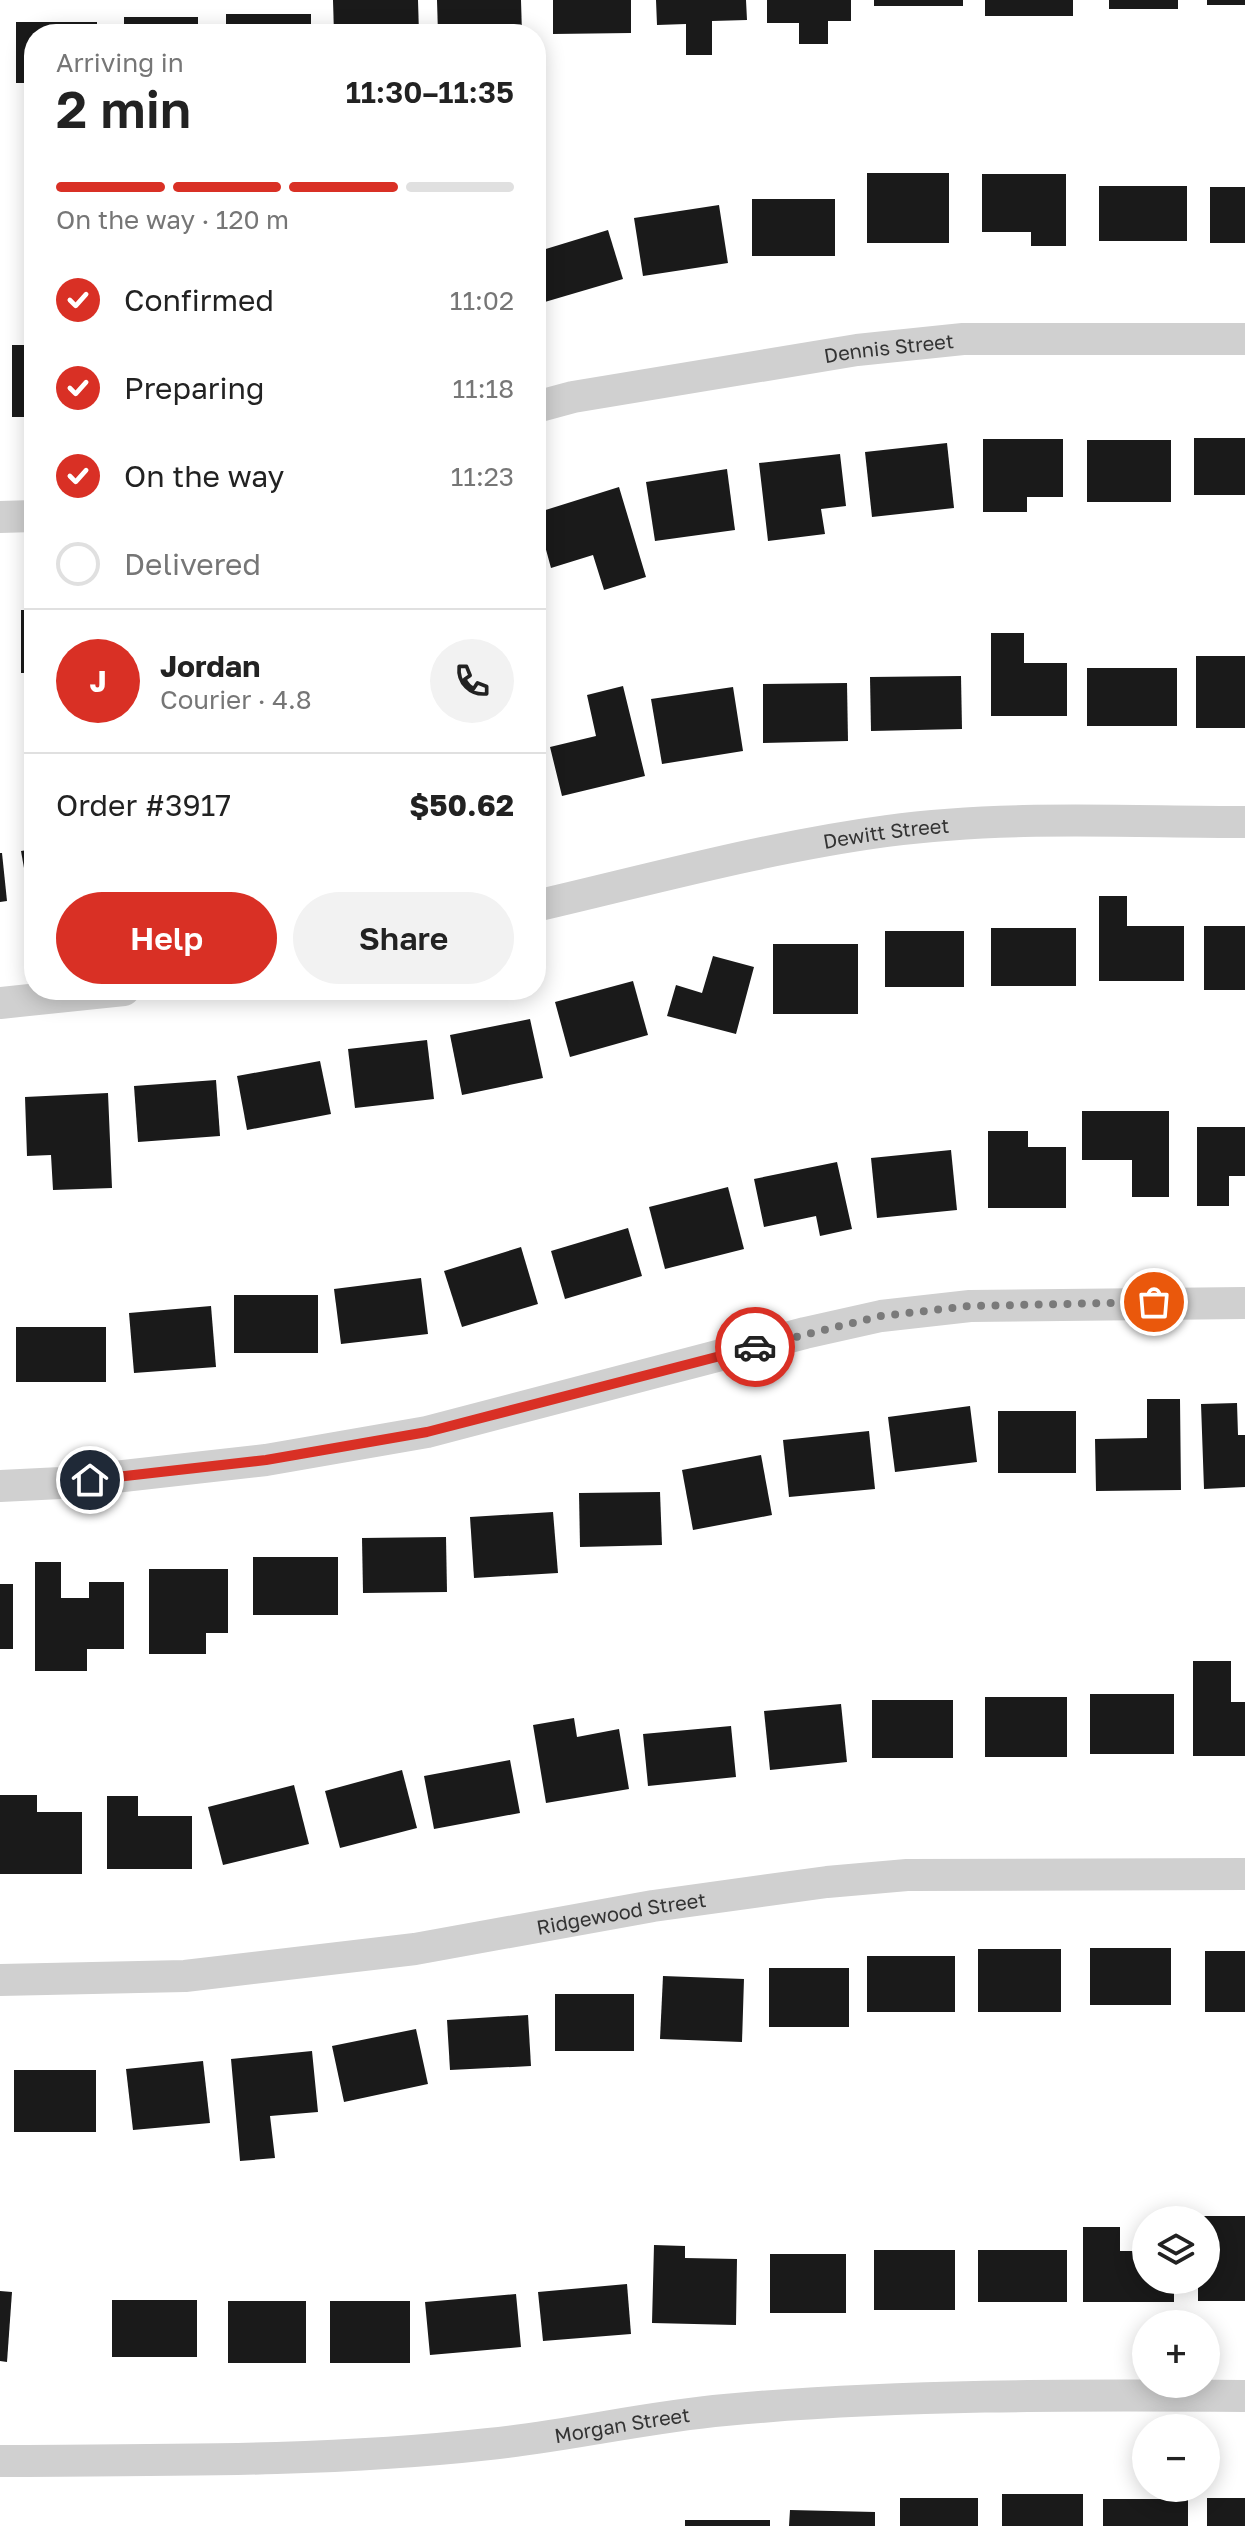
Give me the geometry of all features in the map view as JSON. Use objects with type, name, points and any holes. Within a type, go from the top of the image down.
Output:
[{"type":"street","name":"Dennis Street","points":[[546,404],[573,397],[857,350],[963,339],[1245,339]]},
{"type":"street","points":[[0,517],[24,516]]},
{"type":"street","name":"Dewitt Street","points":[[546,904],[758,854],[888,831],[1007,821],[1245,822]]},
{"type":"street","points":[[0,1003],[29,1000]]},
{"type":"street","points":[[0,1486],[61,1483],[266,1460],[427,1432],[881,1316],[970,1306],[1245,1303]]},
{"type":"street","name":"Ridgewood Street","points":[[0,1980],[185,1976],[400,1951],[653,1906],[827,1882],[907,1875],[1245,1874]]},
{"type":"street","name":"Morgan Street","points":[[0,2461],[283,2459],[402,2452],[491,2444],[723,2410],[895,2400],[1245,2396]]},
{"type":"building","points":[[333,0],[418,0],[419,24],[334,24]]},
{"type":"building","points":[[437,0],[521,0],[522,24],[438,24]]},
{"type":"building","points":[[553,0],[631,0],[631,33],[553,34]]},
{"type":"building","points":[[656,0],[746,0],[747,20],[712,21],[712,55],[686,55],[686,24],[657,25]]},
{"type":"building","points":[[767,0],[851,0],[851,21],[828,21],[828,44],[799,44],[799,23],[767,23]]},
{"type":"building","points":[[874,0],[963,0],[963,6],[874,6]]},
{"type":"building","points":[[985,0],[1073,0],[1073,16],[985,16]]},
{"type":"building","points":[[1109,0],[1178,0],[1178,9],[1109,9]]},
{"type":"building","points":[[1207,0],[1245,0],[1245,5],[1207,5]]},
{"type":"building","points":[[226,14],[311,14],[311,24],[226,24]]},
{"type":"building","points":[[124,17],[198,17],[198,24],[124,24]]},
{"type":"building","points":[[16,22],[97,22],[24,24],[24,83],[16,83]]},
{"type":"building","points":[[867,173],[949,173],[949,243],[867,243]]},
{"type":"building","points":[[982,174],[1066,174],[1066,246],[1031,246],[1031,232],[982,232]]},
{"type":"building","points":[[1099,186],[1187,186],[1187,241],[1099,241]]},
{"type":"building","points":[[1210,187],[1245,187],[1245,243],[1210,243]]},
{"type":"building","points":[[752,199],[835,199],[835,256],[752,256]]},
{"type":"building","points":[[719,205],[728,263],[643,276],[634,218]]},
{"type":"building","points":[[608,230],[623,279],[546,302],[546,249]]},
{"type":"building","points":[[12,345],[24,345],[24,417],[12,417]]},
{"type":"building","points":[[1194,438],[1245,438],[1245,495],[1194,495]]},
{"type":"building","points":[[983,439],[1063,439],[1063,497],[1027,497],[1027,512],[983,512]]},
{"type":"building","points":[[1087,440],[1171,440],[1171,502],[1087,502]]},
{"type":"building","points":[[947,443],[954,508],[872,517],[865,452]]},
{"type":"building","points":[[840,454],[846,506],[821,509],[825,534],[768,541],[759,463]]},
{"type":"building","points":[[727,469],[735,530],[655,541],[646,482]]},
{"type":"building","points":[[619,487],[646,577],[604,590],[593,555],[551,568],[546,550],[546,510]]},
{"type":"building","points":[[21,610],[24,610],[24,673],[21,673]]},
{"type":"building","points":[[991,633],[1024,633],[1024,663],[1067,663],[1067,716],[991,716]]},
{"type":"building","points":[[1196,656],[1245,656],[1245,728],[1196,728]]},
{"type":"building","points":[[1087,668],[1177,668],[1177,726],[1087,726]]},
{"type":"building","points":[[961,676],[962,729],[871,731],[870,677]]},
{"type":"building","points":[[847,683],[848,741],[763,743],[763,684]]},
{"type":"building","points":[[623,686],[645,776],[562,796],[550,747],[596,736],[587,695]]},
{"type":"building","points":[[733,687],[743,751],[662,764],[651,699]]},
{"type":"building","points":[[0,853],[7,901],[0,902]]},
{"type":"building","points":[[1099,896],[1127,896],[1127,926],[1184,926],[1184,981],[1099,981]]},
{"type":"building","points":[[1204,926],[1245,926],[1245,990],[1204,990]]},
{"type":"building","points":[[991,928],[1076,928],[1076,986],[991,986]]},
{"type":"building","points":[[885,931],[964,931],[964,987],[885,987]]},
{"type":"building","points":[[773,944],[858,944],[858,1014],[773,1014]]},
{"type":"building","points":[[713,956],[754,967],[736,1034],[667,1016],[676,985],[702,993]]},
{"type":"building","points":[[633,981],[648,1035],[570,1057],[555,1002]]},
{"type":"building","points":[[530,1019],[543,1078],[462,1095],[450,1035]]},
{"type":"building","points":[[427,1040],[434,1099],[355,1108],[348,1049]]},
{"type":"building","points":[[320,1061],[331,1114],[247,1130],[237,1076]]},
{"type":"building","points":[[216,1080],[220,1136],[138,1142],[134,1086]]},
{"type":"building","points":[[108,1093],[112,1188],[53,1190],[51,1155],[27,1156],[25,1097]]},
{"type":"building","points":[[1082,1111],[1169,1111],[1169,1197],[1132,1197],[1132,1160],[1082,1160]]},
{"type":"building","points":[[1197,1127],[1245,1127],[1245,1176],[1229,1176],[1229,1206],[1197,1206]]},
{"type":"building","points":[[988,1131],[1028,1131],[1028,1147],[1066,1147],[1066,1208],[988,1208]]},
{"type":"building","points":[[951,1150],[957,1210],[877,1218],[871,1158]]},
{"type":"building","points":[[837,1162],[852,1229],[820,1236],[816,1216],[764,1227],[754,1179]]},
{"type":"building","points":[[728,1187],[744,1249],[665,1269],[649,1207]]},
{"type":"building","points":[[628,1228],[642,1276],[565,1299],[551,1251]]},
{"type":"building","points":[[521,1247],[538,1304],[462,1327],[444,1271]]},
{"type":"building","points":[[421,1278],[428,1334],[341,1344],[334,1289]]},
{"type":"building","points":[[234,1295],[318,1295],[318,1353],[234,1353]]},
{"type":"building","points":[[211,1306],[216,1367],[134,1373],[129,1313]]},
{"type":"building","points":[[16,1327],[106,1327],[106,1382],[16,1382]]},
{"type":"building","points":[[1147,1399],[1180,1399],[1181,1490],[1096,1491],[1095,1439],[1147,1438]]},
{"type":"building","points":[[1237,1403],[1238,1435],[1245,1435],[1245,1487],[1204,1489],[1201,1404]]},
{"type":"building","points":[[970,1406],[977,1462],[895,1472],[888,1417]]},
{"type":"building","points":[[998,1411],[1076,1411],[1076,1473],[998,1473]]},
{"type":"building","points":[[869,1431],[875,1489],[789,1497],[783,1440]]},
{"type":"building","points":[[761,1455],[772,1515],[693,1530],[682,1470]]},
{"type":"building","points":[[660,1492],[662,1545],[580,1547],[579,1493]]},
{"type":"building","points":[[553,1512],[558,1573],[474,1578],[470,1517]]},
{"type":"building","points":[[446,1537],[447,1592],[363,1593],[362,1538]]},
{"type":"building","points":[[253,1557],[338,1557],[338,1615],[253,1615]]},
{"type":"building","points":[[35,1562],[61,1562],[61,1598],[89,1598],[89,1582],[124,1582],[124,1649],[87,1649],[87,1671],[35,1671]]},
{"type":"building","points":[[149,1569],[228,1569],[228,1633],[206,1633],[206,1654],[149,1654]]},
{"type":"building","points":[[0,1584],[13,1584],[13,1649],[0,1649]]},
{"type":"building","points":[[1193,1661],[1231,1661],[1231,1702],[1245,1702],[1245,1756],[1193,1756]]},
{"type":"building","points":[[1090,1694],[1174,1694],[1174,1754],[1090,1754]]},
{"type":"building","points":[[985,1697],[1067,1697],[1067,1757],[985,1757]]},
{"type":"building","points":[[872,1700],[953,1700],[953,1758],[872,1758]]},
{"type":"building","points":[[841,1704],[847,1762],[770,1770],[764,1711]]},
{"type":"building","points":[[574,1718],[577,1737],[619,1729],[629,1789],[546,1803],[533,1725]]},
{"type":"building","points":[[731,1726],[736,1777],[648,1786],[643,1734]]},
{"type":"building","points":[[510,1760],[520,1813],[434,1829],[424,1776]]},
{"type":"building","points":[[402,1770],[417,1828],[340,1848],[325,1791]]},
{"type":"building","points":[[294,1785],[309,1844],[223,1865],[208,1807]]},
{"type":"building","points":[[0,1795],[37,1795],[37,1812],[82,1812],[82,1874],[0,1874]]},
{"type":"building","points":[[107,1796],[138,1796],[138,1816],[192,1816],[192,1869],[107,1869]]},
{"type":"building","points":[[1090,1948],[1171,1948],[1171,2005],[1090,2005]]},
{"type":"building","points":[[978,1949],[1061,1949],[1061,2012],[978,2012]]},
{"type":"building","points":[[1205,1951],[1245,1951],[1245,2012],[1205,2012]]},
{"type":"building","points":[[867,1956],[955,1956],[955,2012],[867,2012]]},
{"type":"building","points":[[769,1968],[849,1968],[849,2027],[769,2027]]},
{"type":"building","points":[[663,1976],[744,1979],[742,2042],[660,2039]]},
{"type":"building","points":[[555,1994],[634,1994],[634,2051],[555,2051]]},
{"type":"building","points":[[528,2015],[531,2066],[450,2070],[447,2020]]},
{"type":"building","points":[[416,2029],[428,2084],[344,2102],[332,2046]]},
{"type":"building","points":[[312,2051],[318,2112],[270,2116],[275,2158],[240,2161],[231,2059]]},
{"type":"building","points":[[203,2061],[210,2123],[133,2130],[126,2069]]},
{"type":"building","points":[[14,2070],[96,2070],[96,2132],[14,2132]]},
{"type":"building","points":[[1220,2216],[1245,2216],[1245,2301],[1198,2301],[1198,2294],[1220,2294]]},
{"type":"building","points":[[1083,2227],[1120,2227],[1120,2251],[1132,2251],[1132,2294],[1174,2294],[1174,2302],[1083,2302]]},
{"type":"building","points":[[654,2245],[685,2246],[685,2258],[737,2259],[736,2325],[652,2323]]},
{"type":"building","points":[[874,2250],[955,2250],[955,2310],[874,2310]]},
{"type":"building","points":[[978,2250],[1067,2250],[1067,2302],[978,2302]]},
{"type":"building","points":[[770,2254],[846,2254],[846,2313],[770,2313]]},
{"type":"building","points":[[627,2284],[631,2334],[543,2341],[538,2292]]},
{"type":"building","points":[[0,2291],[12,2292],[7,2362],[0,2361]]},
{"type":"building","points":[[516,2294],[521,2347],[430,2355],[425,2302]]},
{"type":"building","points":[[112,2300],[197,2300],[197,2357],[112,2357]]},
{"type":"building","points":[[228,2301],[306,2301],[306,2363],[228,2363]]},
{"type":"building","points":[[330,2301],[410,2301],[410,2363],[330,2363]]},
{"type":"building","points":[[1002,2494],[1083,2494],[1083,2526],[1002,2526]]},
{"type":"building","points":[[900,2498],[978,2498],[978,2526],[900,2526]]},
{"type":"building","points":[[1220,2498],[1245,2498],[1245,2526],[1207,2526],[1207,2502],[1220,2502]]},
{"type":"building","points":[[1103,2499],[1188,2502],[1188,2526],[1103,2526]]},
{"type":"building","points":[[790,2510],[875,2512],[875,2526],[789,2526]]},
{"type":"building","points":[[685,2520],[770,2520],[770,2526],[685,2526]]},
{"type":"way so far","points":[[755,1347],[881,1316],[970,1306],[1154,1302]]},
{"type":"route","points":[[90,1480],[266,1460],[427,1432],[755,1347]]}]
